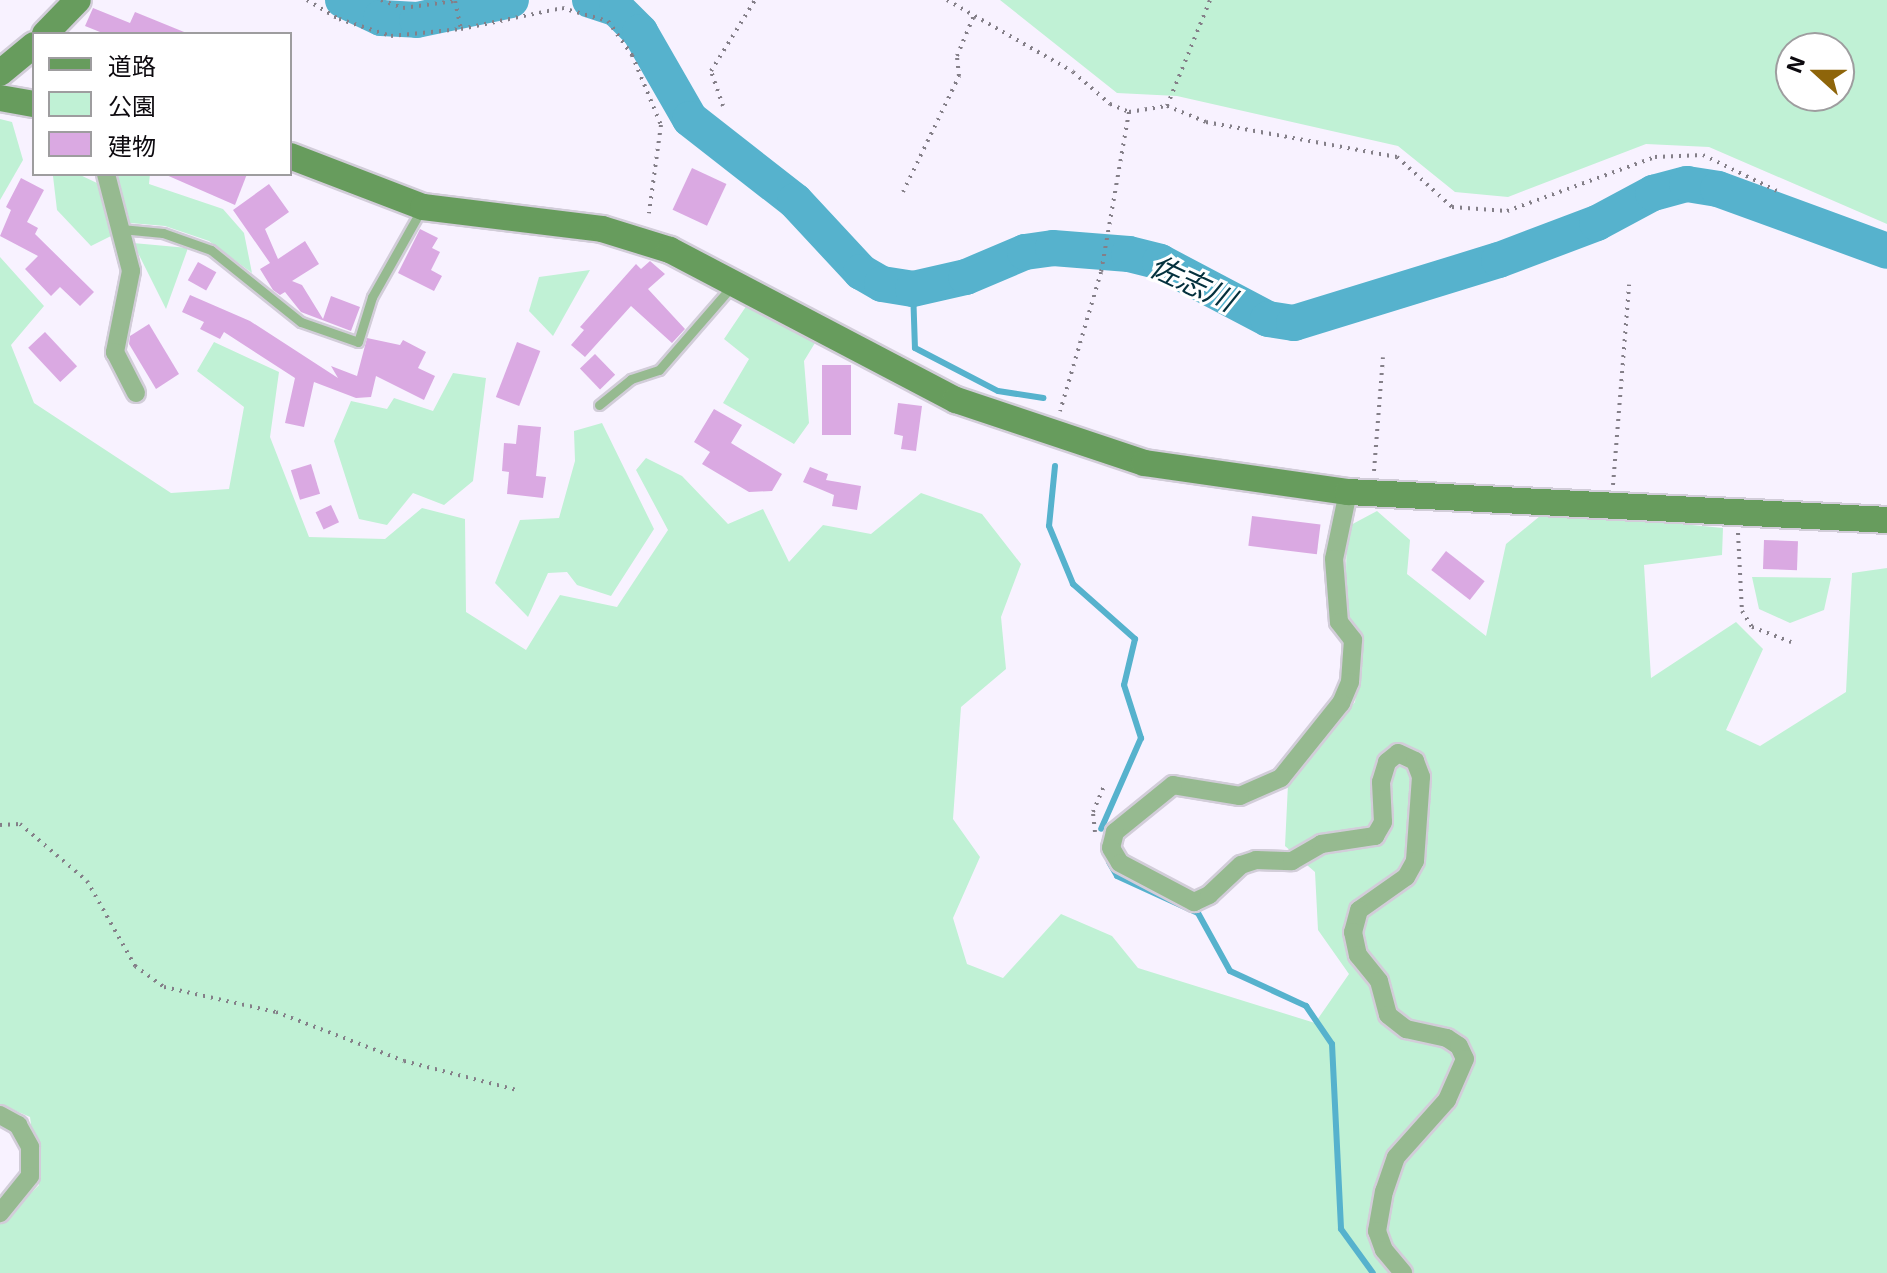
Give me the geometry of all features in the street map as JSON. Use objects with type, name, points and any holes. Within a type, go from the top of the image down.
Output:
[{"type":"street","points":[[47,32],[78,0]]},
{"type":"street","points":[[0,73],[32,47]]},
{"type":"street","points":[[0,98],[32,104]]},
{"type":"street","points":[[292,157],[423,207],[602,229],[670,250],[956,400],[1053,436],[1158,466],[1360,493],[1887,520]]},
{"type":"street","points":[[107,176],[131,271],[115,352],[136,393]]},
{"type":"street","points":[[1360,493],[1334,559],[1339,622],[1353,640],[1350,682],[1341,703],[1271,785],[1240,796],[1173,785],[1115,832],[1111,848],[1120,863],[1194,902],[1248,862],[1292,861],[1321,844],[1375,836],[1383,822],[1381,782],[1387,762],[1398,753],[1415,761],[1421,777],[1415,861],[1406,877],[1359,910],[1353,932],[1358,955],[1379,981],[1388,1015],[1406,1029],[1447,1038],[1459,1046],[1465,1059],[1447,1100],[1396,1157],[1384,1191],[1377,1231],[1384,1250],[1403,1273]]},
{"type":"street","points":[[0,1115],[18,1125],[30,1147],[30,1176],[0,1213]]},
{"type":"lane","points":[[121,229],[163,233],[211,250],[301,322],[358,342],[372,297],[423,207]]},
{"type":"lane","points":[[599,405],[631,379],[659,370],[735,283]]},
{"type":"path","points":[[307,0],[339,19],[391,36],[461,29],[562,8],[608,21],[632,55],[661,125],[649,213]]},
{"type":"path","points":[[381,0],[403,8],[455,1],[461,29]]},
{"type":"path","points":[[723,106],[711,71],[755,0]]},
{"type":"path","points":[[947,0],[975,13],[1129,112],[1167,106],[1206,122],[1397,157],[1452,207],[1507,211],[1667,156],[1703,155],[1777,191]]},
{"type":"path","points":[[1167,106],[1210,0]]},
{"type":"path","points":[[903,192],[959,76],[957,56],[975,13]]},
{"type":"path","points":[[1053,436],[1101,272],[1129,112]]},
{"type":"path","points":[[1612,507],[1629,285]]},
{"type":"path","points":[[1360,493],[1383,357]]},
{"type":"path","points":[[1737,514],[1742,611],[1752,627],[1791,642]]},
{"type":"path","points":[[1104,786],[1093,812],[1096,842],[1111,848]]},
{"type":"path","points":[[0,825],[20,824],[87,881],[135,966],[164,987],[276,1012],[404,1061],[517,1090]]},
{"type":"green space","points":[[1000,0],[1887,0],[1887,224],[1709,147],[1646,144],[1508,197],[1455,192],[1398,146],[1177,96],[1117,93]]},
{"type":"green space","points":[[0,119],[12,122],[23,160],[0,200]]},
{"type":"green space","points":[[53,176],[82,176],[97,183],[111,236],[91,246],[57,210]]},
{"type":"green space","points":[[115,176],[150,176],[149,184],[223,209],[244,233],[252,273],[209,241],[165,226],[130,223]]},
{"type":"green space","points":[[133,243],[188,248],[166,309]]},
{"type":"green space","points":[[0,257],[44,306],[11,345],[34,403],[171,493],[229,489],[244,407],[197,371],[214,342],[279,372],[270,437],[309,537],[385,539],[422,508],[465,519],[466,612],[526,650],[560,595],[617,607],[668,530],[636,470],[646,458],[682,476],[728,524],[763,509],[789,562],[823,525],[871,534],[921,493],[982,514],[1021,564],[1001,617],[1006,669],[961,707],[953,819],[980,857],[953,918],[967,964],[1003,978],[1061,914],[1112,936],[1138,968],[1315,1023],[1349,974],[1318,930],[1315,872],[1285,846],[1288,784],[1355,702],[1362,639],[1345,617],[1347,527],[1377,511],[1410,540],[1407,574],[1486,636],[1506,544],[1546,511],[1723,528],[1722,555],[1644,565],[1651,678],[1736,622],[1763,649],[1726,730],[1760,746],[1846,692],[1852,573],[1887,568],[1887,1273],[0,1273],[0,1224],[39,1185],[30,1117],[0,1104]]},
{"type":"green space","points":[[590,270],[553,336],[529,311],[539,277]]},
{"type":"green space","points":[[749,302],[818,338],[804,361],[809,423],[794,444],[723,403],[749,359],[724,339]]},
{"type":"green space","points":[[453,373],[486,378],[473,481],[444,505],[413,493],[387,525],[359,519],[334,441],[351,401],[387,409],[394,398],[433,411]]},
{"type":"green space","points":[[602,423],[654,529],[611,596],[577,585],[567,572],[548,573],[528,617],[495,583],[520,520],[559,518],[575,461],[574,431]]},
{"type":"green space","points":[[1752,577],[1831,578],[1824,610],[1790,623],[1759,609]]},
{"type":"building","points":[[93,8],[130,23],[135,12],[184,32],[100,32],[85,26]]},
{"type":"building","points":[[692,168],[726,184],[707,226],[673,210]]},
{"type":"building","points":[[169,176],[246,176],[235,205]]},
{"type":"building","points":[[21,178],[44,190],[27,222],[38,228],[35,234],[94,292],[80,306],[60,287],[51,296],[25,269],[38,256],[0,236],[11,210],[6,207]]},
{"type":"building","points":[[269,184],[289,212],[265,229],[278,259],[305,241],[319,264],[292,281],[302,285],[323,319],[331,296],[360,307],[351,331],[301,312],[285,292],[280,295],[273,290],[260,269],[270,263],[233,210]]},
{"type":"building","points":[[420,229],[438,238],[432,248],[440,252],[431,270],[442,276],[434,291],[398,273]]},
{"type":"building","points":[[650,261],[665,274],[648,289],[685,329],[672,343],[631,306],[585,357],[571,345],[584,330],[580,327],[636,264],[641,269]]},
{"type":"building","points":[[198,262],[216,272],[206,291],[188,280]]},
{"type":"building","points":[[190,295],[250,321],[338,378],[331,366],[357,376],[367,338],[400,345],[403,340],[426,352],[418,368],[435,376],[424,400],[376,376],[371,397],[356,398],[314,382],[304,427],[285,423],[295,378],[224,332],[220,339],[200,329],[204,322],[182,312]]},
{"type":"building","points":[[149,324],[179,374],[156,389],[129,344],[130,336]]},
{"type":"building","points":[[45,332],[77,366],[60,382],[28,348]]},
{"type":"building","points":[[517,342],[540,351],[519,406],[496,397]]},
{"type":"building","points":[[595,354],[615,375],[600,389],[580,369]]},
{"type":"building","points":[[822,365],[851,365],[851,435],[822,435]]},
{"type":"building","points":[[898,403],[922,406],[916,451],[901,449],[903,436],[894,434]]},
{"type":"building","points":[[714,409],[742,425],[731,443],[782,474],[772,491],[749,492],[702,464],[710,452],[694,442]]},
{"type":"building","points":[[518,425],[541,427],[536,476],[546,477],[543,498],[507,494],[509,472],[502,471],[504,443],[516,444]]},
{"type":"building","points":[[311,464],[320,494],[300,500],[291,470]]},
{"type":"building","points":[[810,467],[828,474],[826,480],[861,486],[857,510],[832,506],[834,495],[803,482]]},
{"type":"building","points":[[331,505],[339,522],[324,529],[316,512]]},
{"type":"building","points":[[1252,516],[1320,524],[1317,554],[1248,546]]},
{"type":"building","points":[[1764,540],[1798,541],[1797,570],[1763,569]]},
{"type":"building","points":[[1446,551],[1485,581],[1470,600],[1431,570]]},
{"type":"waterway","name":"佐志川","points":[[343,0],[381,18],[417,20],[511,0]]},
{"type":"waterway","name":"佐志川","points":[[590,0],[617,9],[640,32],[690,119],[795,201],[861,272],[882,284],[913,289],[966,277],[1025,252],[1053,248],[1129,254],[1160,262],[1268,319],[1294,323],[1499,260],[1597,223],[1653,193],[1687,184],[1718,189],[1887,251]]},
{"type":"waterway","points":[[913,289],[915,348],[998,391],[1043,398]]},
{"type":"waterway","points":[[1055,466],[1049,526],[1073,584],[1135,639],[1124,685],[1141,738],[1101,829]]},
{"type":"waterway","points":[[1109,862],[1117,876],[1198,913],[1230,971],[1306,1006],[1332,1044],[1341,1229],[1373,1273]]}]
